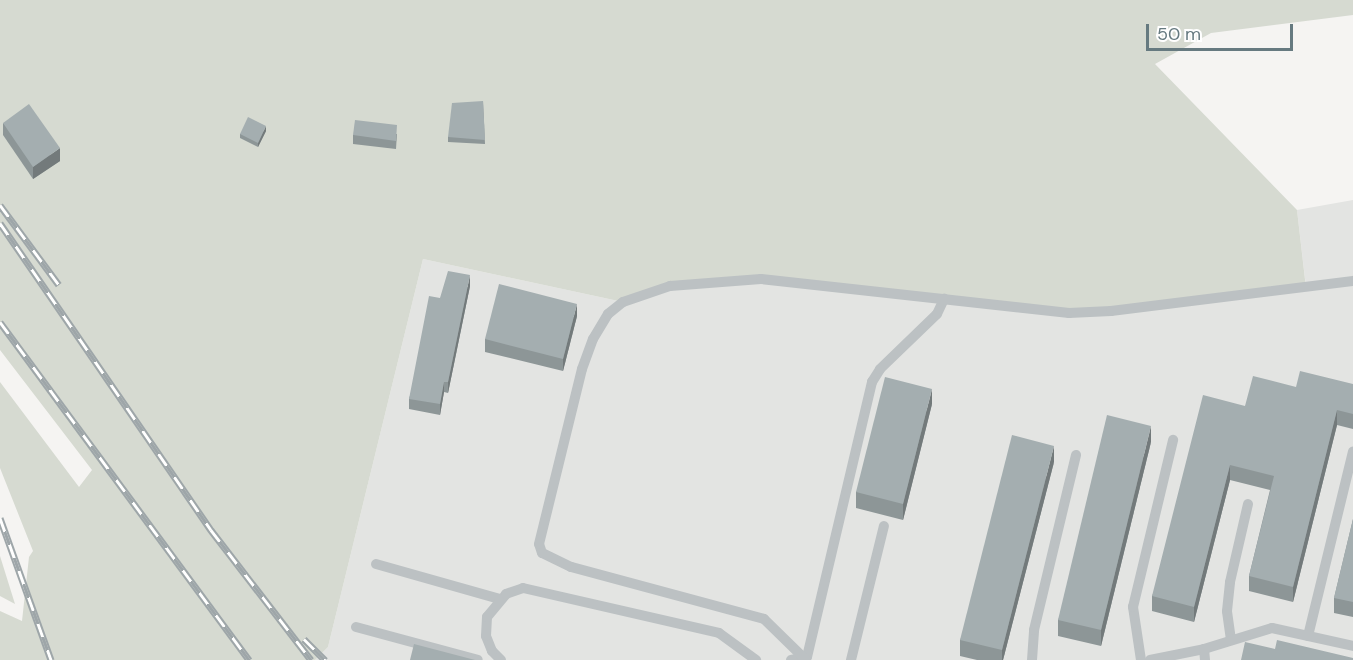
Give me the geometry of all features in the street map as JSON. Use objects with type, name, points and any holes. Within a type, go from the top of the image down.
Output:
[{"type":"lane","points":[[806,658],[764,619],[571,567],[542,553],[539,544],[593,339],[608,314],[623,302],[670,286],[761,279],[1070,313],[1111,311],[1353,281]]},
{"type":"lane","points":[[806,658],[872,382],[880,369],[937,314],[944,299]]},
{"type":"lane","points":[[1141,660],[1133,607],[1173,440]]},
{"type":"lane","points":[[1308,636],[1353,451]]},
{"type":"lane","points":[[1032,660],[1034,630],[1076,455]]},
{"type":"lane","points":[[1232,640],[1227,611],[1230,582],[1248,504]]},
{"type":"lane","points":[[851,660],[884,526]]},
{"type":"lane","points":[[376,564],[500,599]]},
{"type":"lane","points":[[501,660],[492,651],[486,636],[487,617],[500,599],[523,588],[718,633],[756,660]]},
{"type":"lane","points":[[356,627],[479,660],[492,651]]},
{"type":"lane","points":[[1150,660],[1204,655],[1232,640],[1272,628],[1353,646]]},
{"type":"lane","points":[[791,660],[806,658]]},
{"type":"shaded area","points":[[0,0],[1353,0],[1353,15],[1211,33],[1155,64],[1297,210],[1306,288],[1069,313],[761,279],[670,286],[623,302],[423,259],[328,647],[315,660],[0,660],[0,611],[22,621],[29,557],[33,551],[0,468],[0,382],[79,487],[92,470],[0,350]]},
{"type":"shaded area","points":[[1353,200],[1353,660],[315,660],[328,647],[423,259],[623,302],[670,286],[721,281],[1306,287],[1297,210]]},
{"type":"shaded area","points":[[0,556],[15,604],[0,596]]},
{"type":"building","points":[[483,101],[485,140],[448,137],[452,103]]},
{"type":"building","points":[[29,104],[60,148],[33,167],[3,123]]},
{"type":"building","points":[[248,117],[266,126],[258,143],[240,134]]},
{"type":"building","points":[[355,120],[397,125],[396,141],[353,135]]},
{"type":"building","points":[[448,271],[470,275],[448,382],[444,382],[440,404],[409,399],[429,296],[440,298]]},
{"type":"building","points":[[499,284],[577,304],[563,359],[485,339]]},
{"type":"building","points":[[1300,371],[1353,384],[1353,414],[1337,410],[1293,587],[1249,576],[1274,476],[1230,465],[1194,607],[1152,596],[1203,395],[1245,406],[1253,376],[1296,387]]},
{"type":"building","points":[[885,377],[932,389],[903,504],[856,492]]},
{"type":"building","points":[[1107,415],[1151,426],[1101,630],[1058,620]]},
{"type":"building","points":[[1012,435],[1054,446],[1002,650],[960,640]]},
{"type":"building","points":[[1353,519],[1353,602],[1334,598]]},
{"type":"building","points":[[1277,640],[1353,658],[1353,660],[1241,660],[1245,642],[1275,649]]},
{"type":"building","points":[[414,644],[475,660],[410,660]]},
{"type":"railway","points":[[0,205],[59,285]]},
{"type":"railway","points":[[0,223],[211,530],[311,660]]},
{"type":"railway","points":[[0,322],[249,660]]},
{"type":"railway","points":[[0,518],[51,660]]},
{"type":"railway","points":[[304,639],[325,660]]}]
